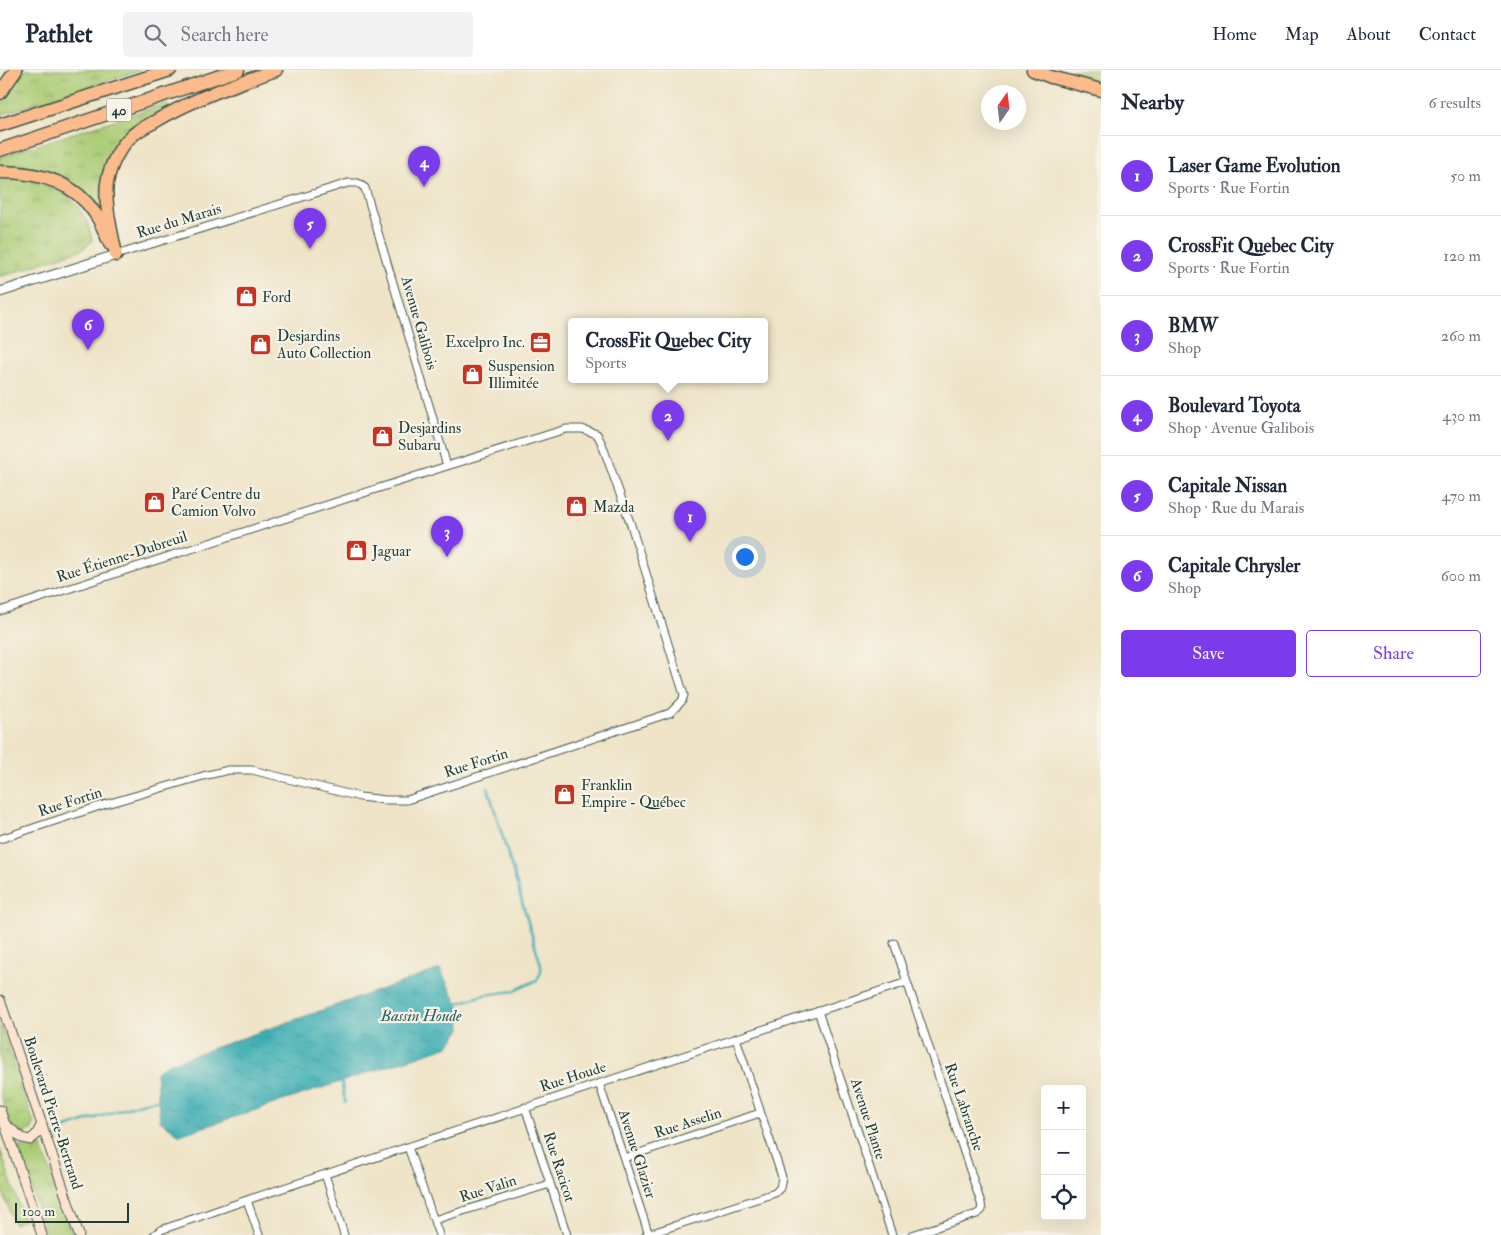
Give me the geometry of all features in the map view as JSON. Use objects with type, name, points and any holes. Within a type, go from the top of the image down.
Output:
[{"type":"highway","points":[[0,93],[16,70]]},
{"type":"highway","name":"40","points":[[0,125],[170,70]]},
{"type":"highway","name":"40","points":[[0,150],[238,70]]},
{"type":"highway","points":[[116,255],[108,205],[107,184],[112,165],[120,149],[134,134],[179,107],[216,91],[276,70]]},
{"type":"highway","points":[[1033,70],[1051,77],[1101,90]]},
{"type":"highway","points":[[0,172],[35,175],[66,185],[82,197],[95,212],[116,255]]},
{"type":"main road","name":"Boulevard Pierre-Bertrand","points":[[0,1000],[79,1235]]},
{"type":"main road","points":[[0,1110],[42,1235]]},
{"type":"main road","points":[[4,1122],[22,1138],[30,1140],[36,1135],[42,1124]]},
{"type":"street","name":"Rue du Marais","points":[[0,292],[348,183],[358,183],[365,188]]},
{"type":"street","name":"Avenue Galibois","points":[[365,188],[447,466]]},
{"type":"street","name":"Rue Étienne-Dubreuil","points":[[0,611],[566,429],[582,429],[597,434]]},
{"type":"street","name":"Rue Fortin","points":[[0,839],[102,806],[229,770],[252,770],[360,797],[407,800],[670,713],[682,701],[684,695],[631,525],[597,434]]},
{"type":"street","name":"Rue Labranche","points":[[894,943],[982,1203],[982,1210],[977,1214],[912,1235]]},
{"type":"street","name":"Rue Houde","points":[[154,1235],[161,1230],[247,1200],[907,982]]},
{"type":"street","name":"Avenue Plante","points":[[818,1011],[892,1235]]},
{"type":"street","points":[[648,1235],[775,1193],[780,1188],[782,1177],[736,1038]]},
{"type":"street","name":"Avenue Glazier","points":[[599,1083],[648,1235]]},
{"type":"street","name":"Rue Racicot","points":[[525,1107],[567,1235]]},
{"type":"street","name":"Rue Asselin","points":[[624,1158],[760,1113]]},
{"type":"street","points":[[408,1147],[439,1235]]},
{"type":"street","points":[[325,1174],[344,1235]]},
{"type":"street","name":"Rue Valin","points":[[434,1220],[550,1184]]},
{"type":"street","points":[[247,1200],[259,1235]]},
{"type":"green space","points":[[24,70],[141,70],[0,115],[0,102],[12,90]]},
{"type":"green space","points":[[1049,70],[1101,70],[1101,84],[1053,71]]},
{"type":"green space","points":[[167,103],[168,106],[124,136],[106,161],[102,176],[105,214],[101,214],[97,206],[86,195],[0,169],[0,157]]},
{"type":"green space","points":[[22,179],[60,191],[74,202],[88,224],[92,241],[83,249],[0,277],[0,180]]},
{"type":"green space","points":[[0,1023],[34,1124],[31,1130],[26,1133],[19,1133],[13,1129],[0,1094]]},
{"type":"green space","points":[[39,1143],[41,1144],[72,1235],[46,1235],[18,1147],[30,1148]]},
{"type":"green space","points":[[0,1149],[24,1220],[14,1224],[0,1184]]},
{"type":"water","name":"Bassin Houde","points":[[440,969],[460,1009],[461,1029],[449,1046],[180,1135],[160,1121],[156,1072],[168,1064]]},
{"type":"waterway","points":[[456,1004],[484,995],[514,991],[537,980],[541,972],[541,965],[488,788]]},
{"type":"waterway","points":[[341,1079],[345,1102]]},
{"type":"waterway","points":[[63,1129],[140,1103],[162,1099]]},
{"type":"place","name":"Boulevard Toyota","points":[[424,187]]},
{"type":"place","name":"Capitale Nissan","points":[[310,249]]},
{"type":"place","name":"Ford","points":[[246,297]]},
{"type":"place","name":"Excelpro Inc.","points":[[541,342]]},
{"type":"place","name":"Desjardins Auto Collection","points":[[261,345]]},
{"type":"place","name":"Capitale Chrysler","points":[[88,350]]},
{"type":"place","name":"Suspension Illimitée","points":[[472,375]]},
{"type":"place","name":"Desjardins Subaru","points":[[382,437]]},
{"type":"place","name":"CrossFit Quebec City","points":[[668,441]]},
{"type":"place","name":"Paré Centre du Camion Volvo","points":[[155,503]]},
{"type":"place","name":"Mazda","points":[[577,507]]},
{"type":"place","name":"Laser Game Evolution","points":[[690,542]]},
{"type":"place","name":"Jaguar","points":[[356,551]]},
{"type":"place","name":"BMW","points":[[447,557]]},
{"type":"place","name":"Franklin Empire - Québec","points":[[565,794]]}]
